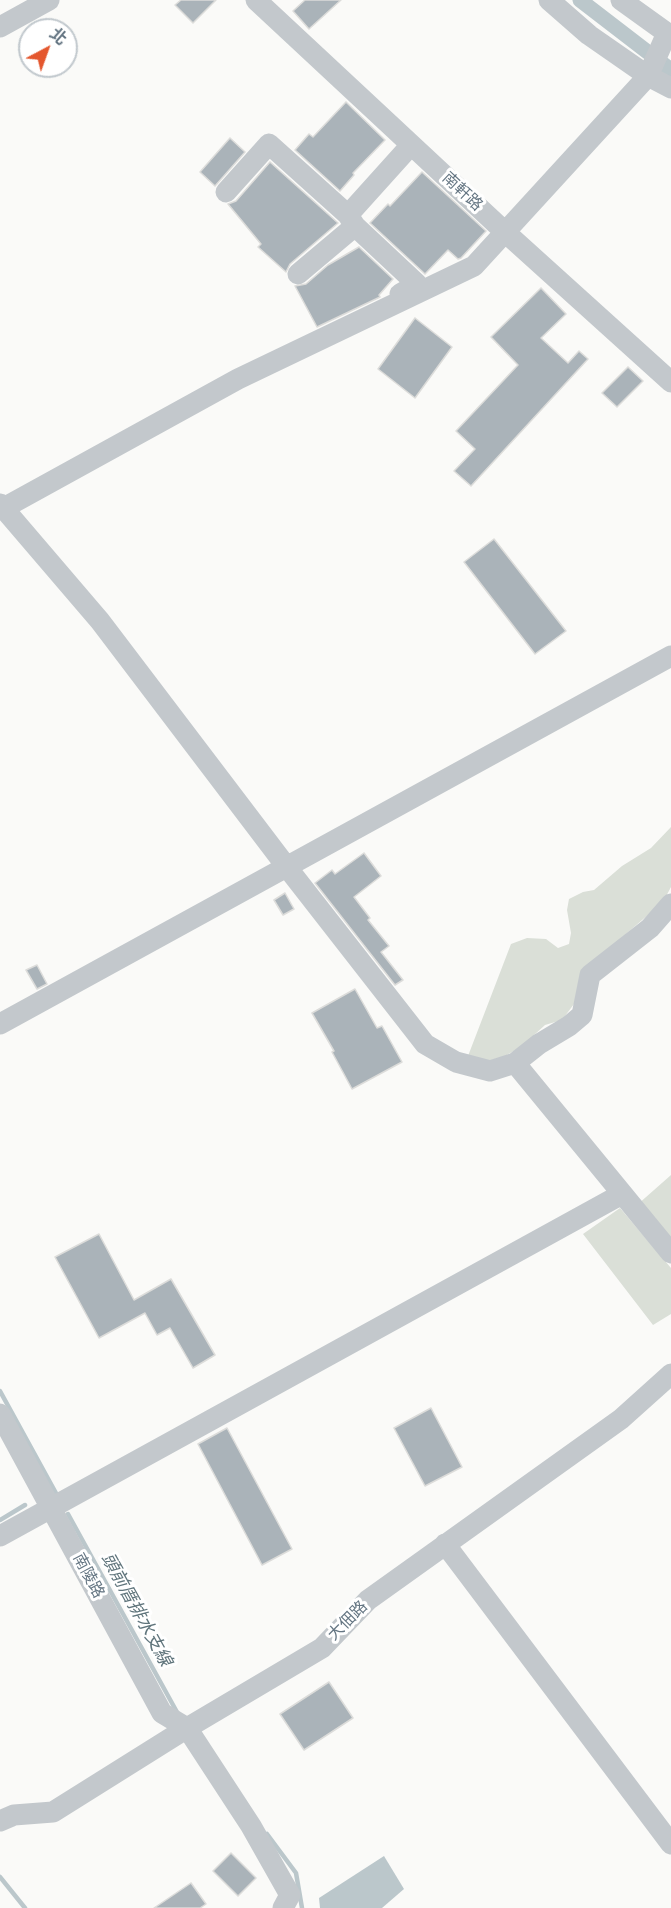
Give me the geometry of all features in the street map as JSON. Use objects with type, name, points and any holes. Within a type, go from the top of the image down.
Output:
[{"type":"street","points":[[0,27],[49,0]]},
{"type":"street","name":"南軒路","points":[[256,0],[505,232],[671,382]]},
{"type":"street","points":[[549,0],[589,35],[648,76],[671,88]]},
{"type":"street","points":[[621,0],[669,34],[648,76],[474,266],[238,380],[1,508],[100,621],[425,1044],[456,1062],[490,1071],[515,1063],[539,1044],[569,1026],[582,1014],[590,975],[650,928],[671,904]]},
{"type":"street","points":[[226,192],[269,144],[352,220],[417,284],[378,307]]},
{"type":"street","points":[[298,274],[352,220],[411,145]]},
{"type":"street","points":[[0,1024],[671,657]]},
{"type":"street","points":[[515,1063],[671,1253]]},
{"type":"street","points":[[0,1536],[622,1194]]},
{"type":"street","name":"大佃路","points":[[0,1821],[14,1815],[53,1812],[186,1728],[322,1648],[368,1600],[621,1419],[671,1374]]},
{"type":"street","name":"南陵路","points":[[0,1414],[162,1713],[186,1728]]},
{"type":"street","points":[[445,1545],[671,1844]]},
{"type":"street","points":[[186,1728],[251,1826],[290,1895],[283,1908]]},
{"type":"shaded area","points":[[671,827],[671,887],[663,902],[583,971],[574,1004],[562,1020],[545,1025],[521,1047],[505,1056],[485,1062],[468,1056],[511,944],[527,938],[546,939],[558,948],[569,944],[571,933],[567,910],[569,899],[583,892],[594,890],[622,866],[651,848]]},
{"type":"shaded area","points":[[671,1175],[671,1245],[637,1205]]},
{"type":"shaded area","points":[[620,1208],[671,1268],[671,1314],[653,1325],[583,1234]]},
{"type":"shaded area","points":[[384,1856],[404,1889],[382,1908],[320,1908],[319,1898]]},
{"type":"building","points":[[181,0],[216,0],[193,23],[175,5]]},
{"type":"building","points":[[305,0],[341,0],[309,29],[293,11]]},
{"type":"building","points":[[346,102],[385,140],[353,173],[354,175],[340,191],[295,150],[309,134],[313,137]]},
{"type":"building","points":[[230,138],[245,152],[215,186],[200,172]]},
{"type":"building","points":[[270,162],[338,223],[290,264],[286,272],[258,247],[261,244],[228,204],[236,201]]},
{"type":"building","points":[[422,172],[486,231],[461,258],[458,259],[448,250],[425,274],[370,223],[388,204],[390,206]]},
{"type":"building","points":[[359,247],[393,279],[379,295],[380,297],[317,327],[295,286],[306,284],[328,265]]},
{"type":"building","points":[[541,288],[566,314],[541,338],[568,363],[579,351],[588,359],[471,486],[454,471],[475,449],[456,431],[518,365],[491,337]]},
{"type":"building","points":[[415,318],[452,347],[415,398],[378,369]]},
{"type":"building","points":[[628,367],[643,381],[617,407],[602,393]]},
{"type":"building","points":[[494,539],[566,631],[535,654],[464,562]]},
{"type":"building","points":[[364,853],[381,876],[354,897],[370,918],[368,920],[389,946],[381,952],[403,980],[395,985],[315,883],[332,870],[335,874]]},
{"type":"building","points":[[285,893],[294,909],[283,915],[274,900]]},
{"type":"building","points":[[37,965],[47,984],[37,989],[26,970]]},
{"type":"building","points":[[355,989],[377,1028],[382,1026],[402,1062],[352,1089],[312,1013]]},
{"type":"building","points":[[99,1234],[134,1300],[171,1279],[215,1355],[193,1368],[170,1328],[157,1335],[145,1313],[99,1338],[55,1257]]},
{"type":"building","points":[[431,1408],[462,1467],[425,1486],[394,1428]]},
{"type":"building","points":[[227,1428],[292,1549],[262,1565],[198,1444]]},
{"type":"building","points":[[329,1682],[353,1718],[304,1750],[280,1714]]},
{"type":"building","points":[[231,1853],[256,1878],[238,1896],[213,1871]]},
{"type":"building","points":[[191,1883],[206,1904],[200,1908],[154,1908]]},
{"type":"waterway","points":[[580,0],[671,70]]},
{"type":"waterway","name":"頭前厝排水支線","points":[[0,1391],[57,1495]]},
{"type":"waterway","points":[[0,1520],[25,1505]]},
{"type":"waterway","name":"頭前厝排水支線","points":[[68,1514],[178,1714]]},
{"type":"waterway","name":"頭前厝排水支線","points":[[267,1834],[296,1873],[302,1908]]},
{"type":"waterway","points":[[0,1877],[25,1908]]}]
